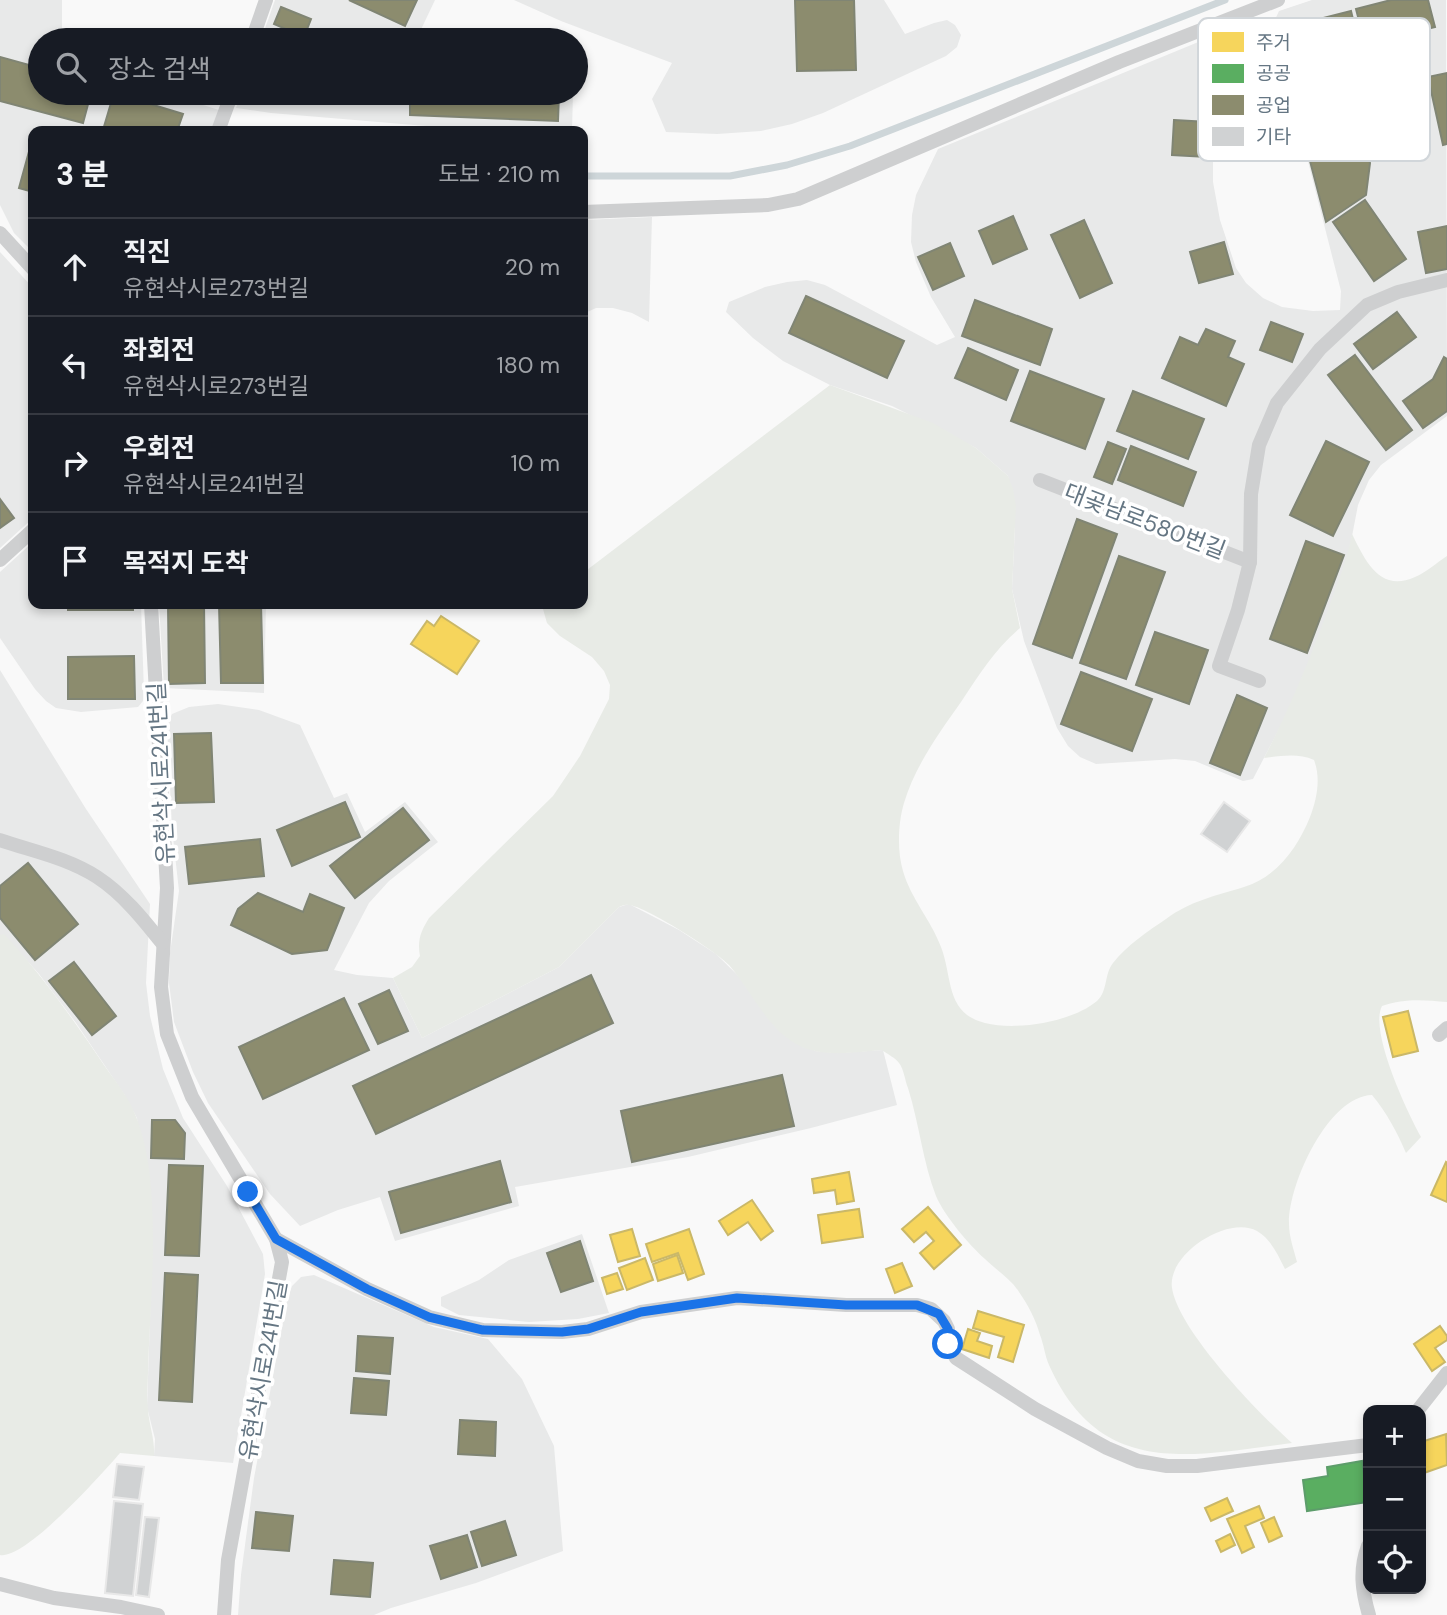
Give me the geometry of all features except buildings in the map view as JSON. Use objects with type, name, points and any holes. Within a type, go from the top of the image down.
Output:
[{"type":"lane","points":[[256,28],[266,0]]},
{"type":"lane","points":[[1232,18],[1278,0]]},
{"type":"lane","points":[[588,212],[768,205],[798,199],[1106,67],[1198,31]]},
{"type":"lane","points":[[220,126],[228,105]]},
{"type":"lane","points":[[0,233],[28,264]]},
{"type":"lane","name":"대곶남로580번길","points":[[1259,681],[1219,666],[1238,610],[1250,562],[1251,494],[1259,445],[1277,403],[1320,349],[1367,305],[1398,292],[1447,280]]},
{"type":"lane","name":"대곶남로580번길","points":[[1040,480],[1250,562]]},
{"type":"lane","points":[[0,560],[28,535]]},
{"type":"lane","name":"유현삭시로241번길","points":[[151,609],[167,888],[161,987],[167,1034],[192,1097],[276,1239],[282,1262],[228,1560],[224,1615]]},
{"type":"lane","points":[[0,840],[60,859],[96,877],[132,906],[163,943]]},
{"type":"lane","points":[[276,1239],[367,1289],[429,1317],[483,1330],[562,1332],[588,1329],[641,1312],[737,1298],[846,1305],[917,1305],[932,1309],[944,1321],[948,1329],[948,1344],[956,1358],[1035,1409],[1107,1448],[1138,1461],[1167,1466],[1197,1466],[1363,1446]]},
{"type":"lane","points":[[1422,1405],[1447,1373]]},
{"type":"lane","points":[[1363,1572],[1363,1592]]},
{"type":"lane","points":[[0,1584],[54,1598],[158,1615]]},
{"type":"lane","points":[[1364,1594],[1369,1615]]},
{"type":"shaded area","points":[[0,0],[62,0],[62,28],[28,28],[28,105],[203,105],[219,110],[213,126],[28,126],[28,247],[14,233],[0,205]]},
{"type":"shaded area","points":[[275,0],[435,0],[422,28],[265,28]]},
{"type":"shaded area","points":[[514,0],[884,0],[905,34],[947,20],[955,25],[961,35],[957,47],[946,56],[823,113],[761,131],[717,134],[666,132],[652,99],[672,63],[588,31],[588,28],[580,28]]},
{"type":"shaded area","points":[[1312,0],[1446,0],[1447,416],[1381,465],[1369,480],[1358,505],[1348,557],[1309,664],[1289,710],[1253,779],[1243,781],[1195,761],[1175,759],[1096,764],[1080,757],[1068,746],[1057,728],[1024,641],[1012,589],[1015,527],[1008,476],[976,448],[892,406],[830,385],[783,361],[753,338],[726,312],[729,302],[765,287],[807,280],[825,285],[937,345],[955,337],[931,297],[916,262],[911,242],[916,195],[938,149],[1198,42],[1198,161],[1213,161],[1213,182],[1220,220],[1236,268],[1246,283],[1263,298],[1282,307],[1313,311],[1340,310],[1341,291],[1308,161],[1430,161],[1430,18],[1276,18],[1279,11]]},
{"type":"shaded area","points":[[237,105],[573,105],[572,126],[426,126],[236,108]]},
{"type":"shaded area","points":[[652,217],[649,322],[632,313],[613,308],[596,308],[588,312],[588,220]]},
{"type":"shaded area","points":[[0,252],[28,283],[28,523],[0,548]]},
{"type":"shaded area","points":[[830,385],[933,423],[976,448],[1008,476],[1016,506],[1012,589],[1020,628],[988,663],[928,750],[914,776],[902,811],[899,846],[903,871],[941,947],[957,1003],[972,1018],[985,1023],[1012,1026],[1044,1023],[1086,1008],[1100,997],[1113,963],[1145,934],[1184,908],[1256,882],[1285,860],[1310,817],[1316,796],[1317,774],[1314,760],[1302,756],[1264,758],[1314,648],[1342,572],[1352,534],[1368,563],[1383,577],[1392,581],[1415,577],[1447,556],[1447,1002],[1414,1000],[1390,1003],[1382,1006],[1379,1018],[1391,1072],[1421,1137],[1406,1153],[1391,1123],[1372,1095],[1356,1099],[1340,1110],[1326,1126],[1303,1166],[1295,1188],[1289,1224],[1297,1262],[1285,1269],[1274,1248],[1262,1234],[1245,1227],[1231,1228],[1216,1233],[1189,1251],[1179,1262],[1173,1275],[1172,1288],[1178,1306],[1204,1348],[1242,1393],[1292,1443],[1218,1452],[1151,1452],[1121,1443],[1094,1427],[1070,1402],[1049,1365],[1029,1307],[1016,1287],[972,1246],[940,1204],[928,1170],[912,1101],[898,1061],[882,1050],[829,1053],[798,1045],[768,1019],[729,965],[650,913],[629,905],[619,907],[559,967],[422,1038],[393,978],[412,967],[420,956],[420,936],[429,918],[553,796],[580,756],[609,699],[610,685],[604,671],[592,657],[560,636],[547,623],[543,609],[588,609],[588,569]]},
{"type":"shaded area","points":[[28,547],[28,609],[141,609],[144,693],[143,701],[138,707],[81,712],[56,708],[46,701],[0,638],[0,572]]},
{"type":"shaded area","points":[[159,609],[266,609],[264,693],[164,688]]},
{"type":"shaded area","points":[[0,670],[86,809],[150,904],[146,983],[150,1016],[163,1069],[183,1118],[227,1186],[263,1254],[265,1274],[233,1463],[154,1456],[155,1439],[147,1407],[152,1259],[137,1118],[76,1023],[39,974],[4,935],[0,935]]},
{"type":"shaded area","points":[[218,704],[259,710],[300,725],[334,798],[347,793],[365,832],[405,802],[438,842],[389,881],[369,903],[334,970],[393,978],[422,1038],[559,967],[619,907],[629,904],[679,930],[716,954],[815,1051],[838,1053],[883,1050],[897,1105],[688,1157],[515,1187],[519,1206],[395,1241],[380,1197],[300,1226],[270,1194],[208,1103],[174,1022],[169,983],[170,953],[179,891],[172,828],[167,724],[172,714],[189,707]]},
{"type":"shaded area","points":[[4,934],[69,1014],[122,1091],[137,1119],[150,1177],[152,1210],[147,1395],[154,1456],[120,1453],[63,1514],[27,1544],[12,1553],[0,1555],[0,935]]},
{"type":"shaded area","points":[[582,1234],[609,1313],[578,1319],[529,1322],[459,1315],[441,1306],[441,1297],[479,1280],[509,1260]]},
{"type":"shaded area","points":[[314,1275],[434,1327],[488,1339],[522,1379],[554,1446],[563,1551],[476,1583],[374,1615],[238,1615],[254,1478],[287,1301],[292,1286],[301,1277]]},
{"type":"waterway","points":[[588,176],[730,176],[787,165],[850,146],[1225,0]]},
{"type":"route","points":[[248,1192],[276,1239],[367,1289],[429,1317],[483,1330],[562,1332],[588,1329],[641,1312],[737,1298],[783,1299],[846,1305],[905,1304],[932,1309],[939,1314],[948,1329],[948,1344]]}]
